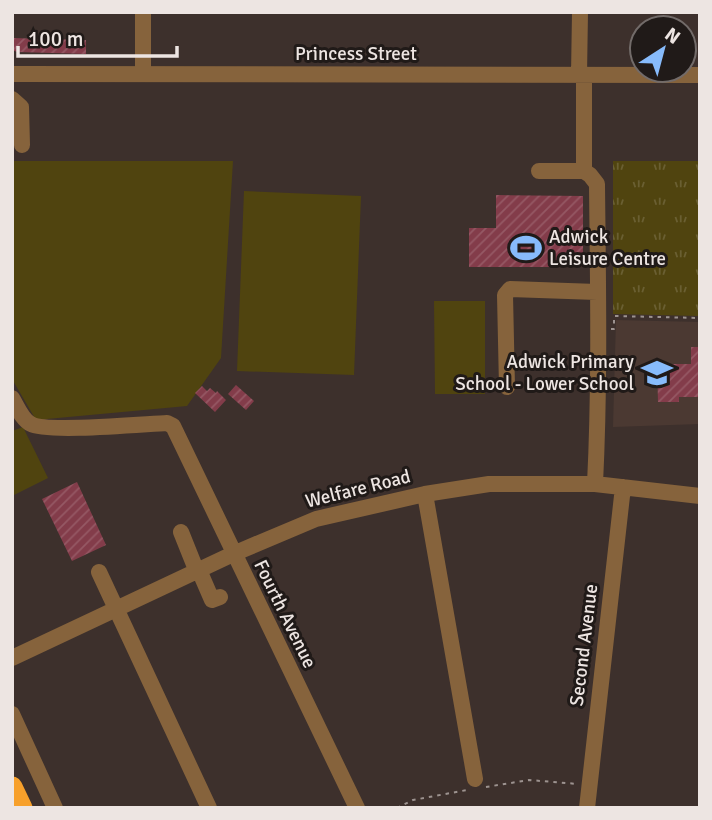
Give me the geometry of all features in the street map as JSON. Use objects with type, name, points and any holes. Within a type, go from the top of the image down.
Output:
[{"type":"highway","points":[[12,786],[22,808]]},
{"type":"street","points":[[143,12],[143,74]]},
{"type":"street","points":[[580,12],[584,172]]},
{"type":"street","name":"Princess Street","points":[[12,74],[700,75]]},
{"type":"street","points":[[12,99],[21,107],[22,145]]},
{"type":"street","points":[[539,171],[584,172],[597,184],[599,408],[595,484]]},
{"type":"street","points":[[507,387],[505,295],[510,289],[597,292]]},
{"type":"street","name":"Fourth Avenue","points":[[12,398],[29,424],[35,426],[59,428],[167,423],[173,426],[357,808]]},
{"type":"street","name":"Welfare Road","points":[[12,658],[233,554],[316,519],[425,494],[489,484],[595,484],[700,496]]},
{"type":"street","name":"Second Avenue","points":[[587,808],[624,487]]},
{"type":"street","points":[[425,494],[475,779]]},
{"type":"street","points":[[181,532],[212,600],[220,597]]},
{"type":"street","points":[[99,572],[209,808]]},
{"type":"street","points":[[12,714],[55,808]]},
{"type":"path","points":[[599,327],[614,329],[614,316],[700,318]]},
{"type":"path","points":[[397,808],[413,800],[529,779],[589,786]]},
{"type":"shaded area","name":"Adwick Primary School - Lower School","points":[[616,320],[700,322],[700,424],[613,427]]},
{"type":"green space","points":[[12,161],[233,161],[221,358],[187,406],[36,420],[12,379]]},
{"type":"green space","points":[[613,161],[700,161],[700,316],[613,314]]},
{"type":"green space","points":[[244,191],[361,196],[354,375],[237,371]]},
{"type":"green space","points":[[434,301],[485,301],[485,394],[435,394]]},
{"type":"green space","points":[[23,427],[48,478],[12,496],[12,431]]},
{"type":"building","points":[[12,38],[86,40],[86,54],[17,52],[12,50]]},
{"type":"building","name":"Adwick Leisure Centre","points":[[496,195],[583,196],[583,267],[469,267],[469,228],[496,228]]},
{"type":"building","points":[[691,347],[700,347],[700,397],[679,397],[679,402],[658,402],[657,364],[691,364]]},
{"type":"building","points":[[236,385],[254,401],[246,410],[228,394]]},
{"type":"building","points":[[202,386],[207,391],[210,388],[216,393],[217,391],[226,400],[215,412],[195,393]]},
{"type":"building","points":[[77,482],[106,545],[72,561],[42,499]]},
{"type":"place","name":"Adwick Leisure Centre","points":[[526,248]]},
{"type":"place","name":"Adwick Primary School - Lower School","points":[[657,373]]}]
